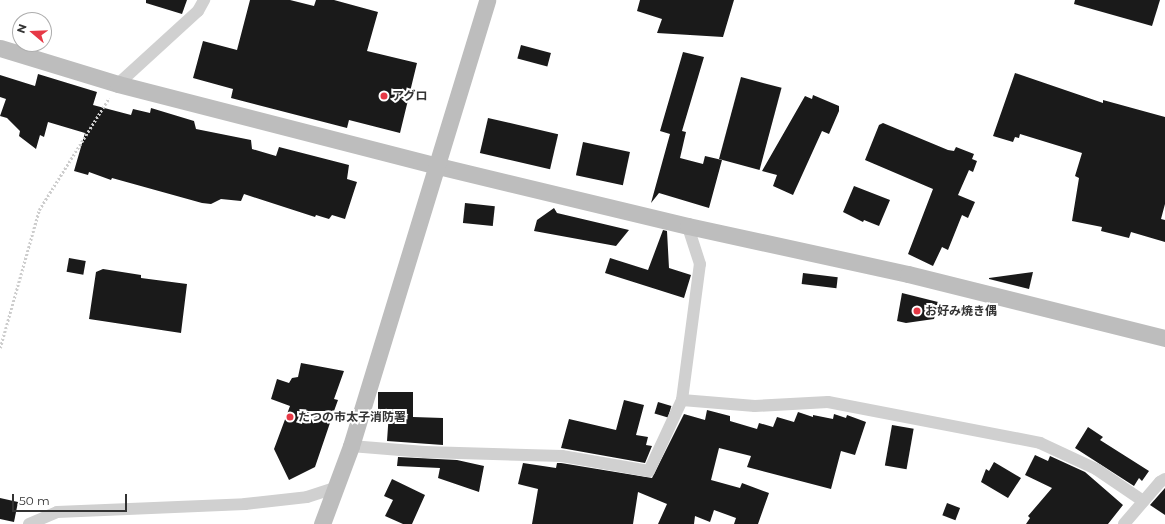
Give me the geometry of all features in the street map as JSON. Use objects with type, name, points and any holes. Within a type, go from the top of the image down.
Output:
[{"type":"street","points":[[118,84],[198,11],[204,0]]},
{"type":"street","points":[[322,524],[352,446],[487,0]]},
{"type":"street","points":[[0,48],[118,84],[438,166],[688,226],[908,274],[1165,338]]},
{"type":"street","points":[[352,446],[562,456],[648,471],[682,400],[700,264],[688,226]]},
{"type":"street","points":[[682,400],[755,406],[828,402],[1040,443],[1096,469],[1144,502]]},
{"type":"street","points":[[1124,524],[1160,482],[1165,480]]},
{"type":"street","points":[[29,524],[57,512],[245,504],[306,497],[335,488]]},
{"type":"path","points":[[0,348],[39,210],[118,84]]},
{"type":"building","points":[[146,0],[187,0],[182,14],[146,3]]},
{"type":"building","points":[[250,0],[290,0],[314,6],[316,0],[334,0],[378,12],[367,51],[417,63],[400,133],[349,120],[347,128],[231,98],[233,89],[193,78],[203,41],[237,50]]},
{"type":"building","points":[[640,0],[734,0],[723,37],[657,33],[662,19],[637,11]]},
{"type":"building","points":[[1075,0],[1160,0],[1152,26],[1074,4]]},
{"type":"building","points":[[521,45],[551,53],[547,67],[517,59]]},
{"type":"building","points":[[683,52],[704,57],[682,131],[686,132],[680,158],[703,164],[705,156],[722,160],[709,208],[659,193],[651,203],[670,134],[660,131]]},
{"type":"building","points":[[1015,73],[1103,103],[1103,100],[1165,117],[1165,204],[1161,219],[1165,220],[1165,242],[1131,232],[1129,238],[1101,231],[1102,227],[1072,221],[1079,178],[1075,176],[1082,153],[1020,134],[1019,138],[1015,137],[1013,142],[993,136]]},
{"type":"building","points":[[38,74],[97,92],[93,105],[131,115],[133,109],[150,113],[151,108],[194,121],[196,129],[251,140],[252,149],[276,156],[279,147],[349,165],[347,179],[357,182],[345,219],[332,215],[329,219],[316,215],[315,217],[244,194],[241,201],[221,199],[211,204],[202,203],[112,178],[111,180],[89,172],[88,175],[74,171],[85,133],[48,122],[44,137],[40,135],[36,149],[19,136],[20,131],[7,118],[0,116],[6,99],[0,97],[0,75],[35,86]]},
{"type":"building","points":[[741,77],[782,88],[760,170],[719,159]]},
{"type":"building","points":[[813,95],[839,106],[839,111],[829,134],[822,131],[793,195],[773,186],[777,175],[762,171],[805,96],[812,99]]},
{"type":"building","points":[[488,118],[558,134],[550,169],[480,153]]},
{"type":"building","points":[[883,123],[948,150],[954,151],[956,147],[974,154],[972,159],[977,161],[973,172],[969,170],[958,195],[975,202],[968,218],[962,215],[948,250],[942,247],[933,266],[908,254],[933,189],[865,160],[879,125]]},
{"type":"building","points":[[583,142],[630,152],[623,185],[576,175]]},
{"type":"building","points":[[854,186],[890,200],[879,226],[864,220],[863,222],[843,212]]},
{"type":"building","points":[[465,203],[495,206],[493,226],[463,223]]},
{"type":"building","points":[[554,208],[557,213],[629,230],[616,246],[534,231],[537,220]]},
{"type":"building","points":[[663,230],[667,231],[669,268],[691,275],[684,298],[605,273],[610,258],[648,270]]},
{"type":"building","points":[[69,258],[86,261],[83,275],[67,272]]},
{"type":"building","points":[[103,269],[141,275],[141,278],[187,284],[181,333],[89,319],[96,272]]},
{"type":"building","points":[[1033,272],[1029,289],[989,279],[989,278]]},
{"type":"building","points":[[803,273],[838,277],[836,288],[802,284]]},
{"type":"building","name":"お好み焼き偶","points":[[902,293],[938,302],[934,319],[906,323],[897,321]]},
{"type":"building","points":[[301,363],[344,371],[334,399],[338,400],[334,411],[304,411],[331,420],[315,467],[289,480],[274,449],[290,406],[271,399],[277,379],[289,383],[292,378],[298,377]]},
{"type":"building","points":[[378,392],[413,392],[413,417],[443,418],[443,445],[387,441],[389,412],[378,412]]},
{"type":"building","points":[[624,400],[644,405],[636,435],[648,437],[646,445],[652,446],[645,463],[561,448],[569,419],[616,430]]},
{"type":"building","points":[[658,402],[671,406],[668,418],[654,413]]},
{"type":"building","points":[[707,410],[730,416],[730,421],[757,429],[759,423],[773,427],[777,417],[794,422],[798,412],[813,417],[813,415],[833,419],[834,414],[846,418],[847,415],[866,422],[855,455],[841,451],[831,489],[747,467],[751,456],[719,448],[711,480],[740,488],[742,483],[769,493],[758,524],[734,524],[736,518],[714,510],[710,522],[695,516],[694,524],[658,524],[667,504],[638,492],[633,524],[532,524],[538,489],[518,484],[523,463],[556,468],[557,463],[561,463],[652,478],[684,414],[705,420]]},
{"type":"building","points":[[892,425],[914,429],[907,469],[885,465]]},
{"type":"building","points":[[1088,427],[1103,437],[1100,440],[1149,471],[1142,481],[1139,478],[1134,486],[1075,448]]},
{"type":"building","points":[[1035,455],[1048,461],[1050,456],[1085,472],[1123,505],[1108,524],[1026,524],[1030,518],[1028,516],[1052,488],[1025,475]]},
{"type":"building","points":[[398,457],[457,460],[484,466],[479,492],[438,478],[440,468],[397,466]]},
{"type":"building","points":[[994,462],[1021,478],[1008,498],[981,482],[986,469],[989,471]]},
{"type":"building","points":[[392,479],[425,495],[412,524],[403,524],[385,516],[393,500],[384,496]]},
{"type":"building","points":[[1165,488],[1165,515],[1150,505]]},
{"type":"building","points":[[0,498],[18,502],[14,522],[0,519]]},
{"type":"building","points":[[947,503],[960,508],[955,520],[942,515]]},
{"type":"place","name":"アグロ","points":[[384,96]]},
{"type":"place","name":"お好み焼き偶","points":[[917,311]]},
{"type":"place","name":"たつの市太子消防署","points":[[290,417]]}]
